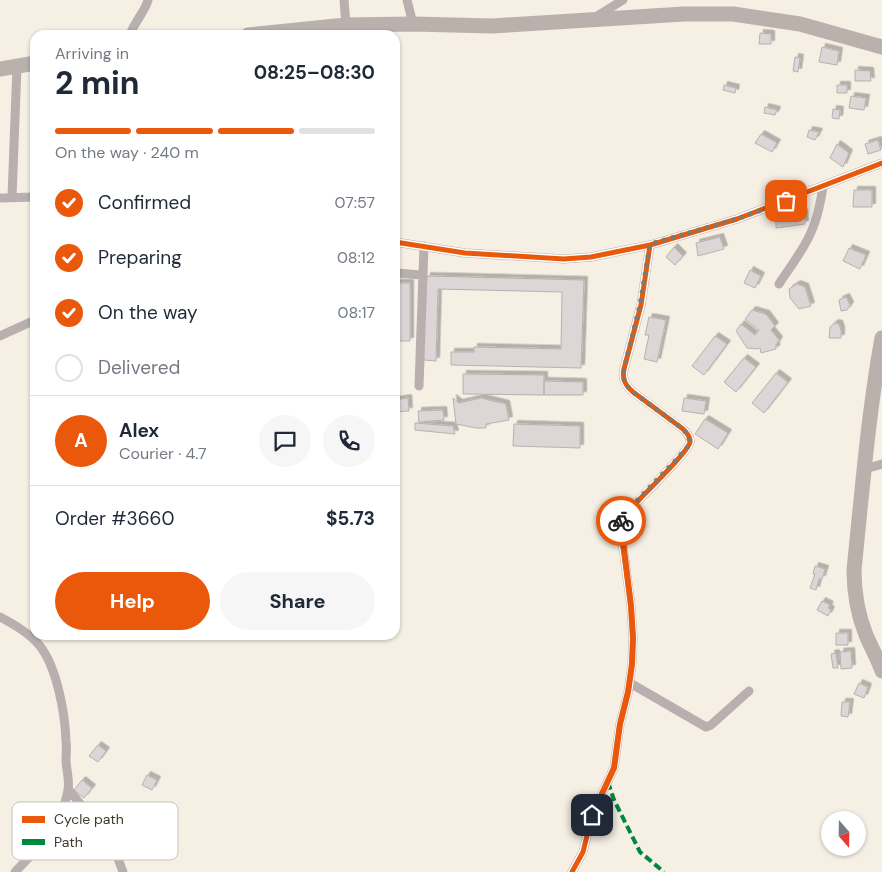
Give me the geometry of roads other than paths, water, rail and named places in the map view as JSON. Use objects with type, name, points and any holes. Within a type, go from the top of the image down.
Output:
[{"type":"main road","points":[[297,30],[346,25],[492,26],[684,14],[733,14],[800,24],[882,47]]},
{"type":"main road","points":[[0,69],[30,64]]},
{"type":"main road","points":[[882,338],[873,398],[854,570],[854,582],[863,627],[882,672]]},
{"type":"street","points":[[132,30],[145,9],[148,0]]},
{"type":"street","points":[[344,0],[346,25]]},
{"type":"street","points":[[407,0],[413,24]]},
{"type":"street","points":[[593,19],[623,0]]},
{"type":"street","points":[[12,197],[17,66]]},
{"type":"street","points":[[400,243],[465,253],[564,259],[591,257],[650,244],[737,219],[882,163]]},
{"type":"street","points":[[779,284],[809,237],[819,210],[823,187]]},
{"type":"street","points":[[0,198],[30,196]]},
{"type":"street","points":[[572,872],[583,852],[592,815],[614,768],[620,724],[630,683],[633,630],[620,525],[624,515],[676,460],[689,445],[690,441],[688,434],[683,429],[633,392],[624,381],[624,369],[640,305],[650,244]]},
{"type":"street","points":[[420,386],[424,246]]},
{"type":"street","points":[[400,273],[422,275]]},
{"type":"street","points":[[0,336],[30,322]]},
{"type":"street","points":[[865,469],[882,464]]},
{"type":"street","points":[[0,617],[30,636]]},
{"type":"street","points":[[34,640],[40,646],[53,672],[62,707],[68,789],[65,802]]},
{"type":"street","points":[[630,683],[706,727],[711,726],[749,691]]},
{"type":"street","points":[[68,789],[79,802]]},
{"type":"street","points":[[15,872],[26,860]]},
{"type":"street","points":[[118,860],[123,872]]}]
